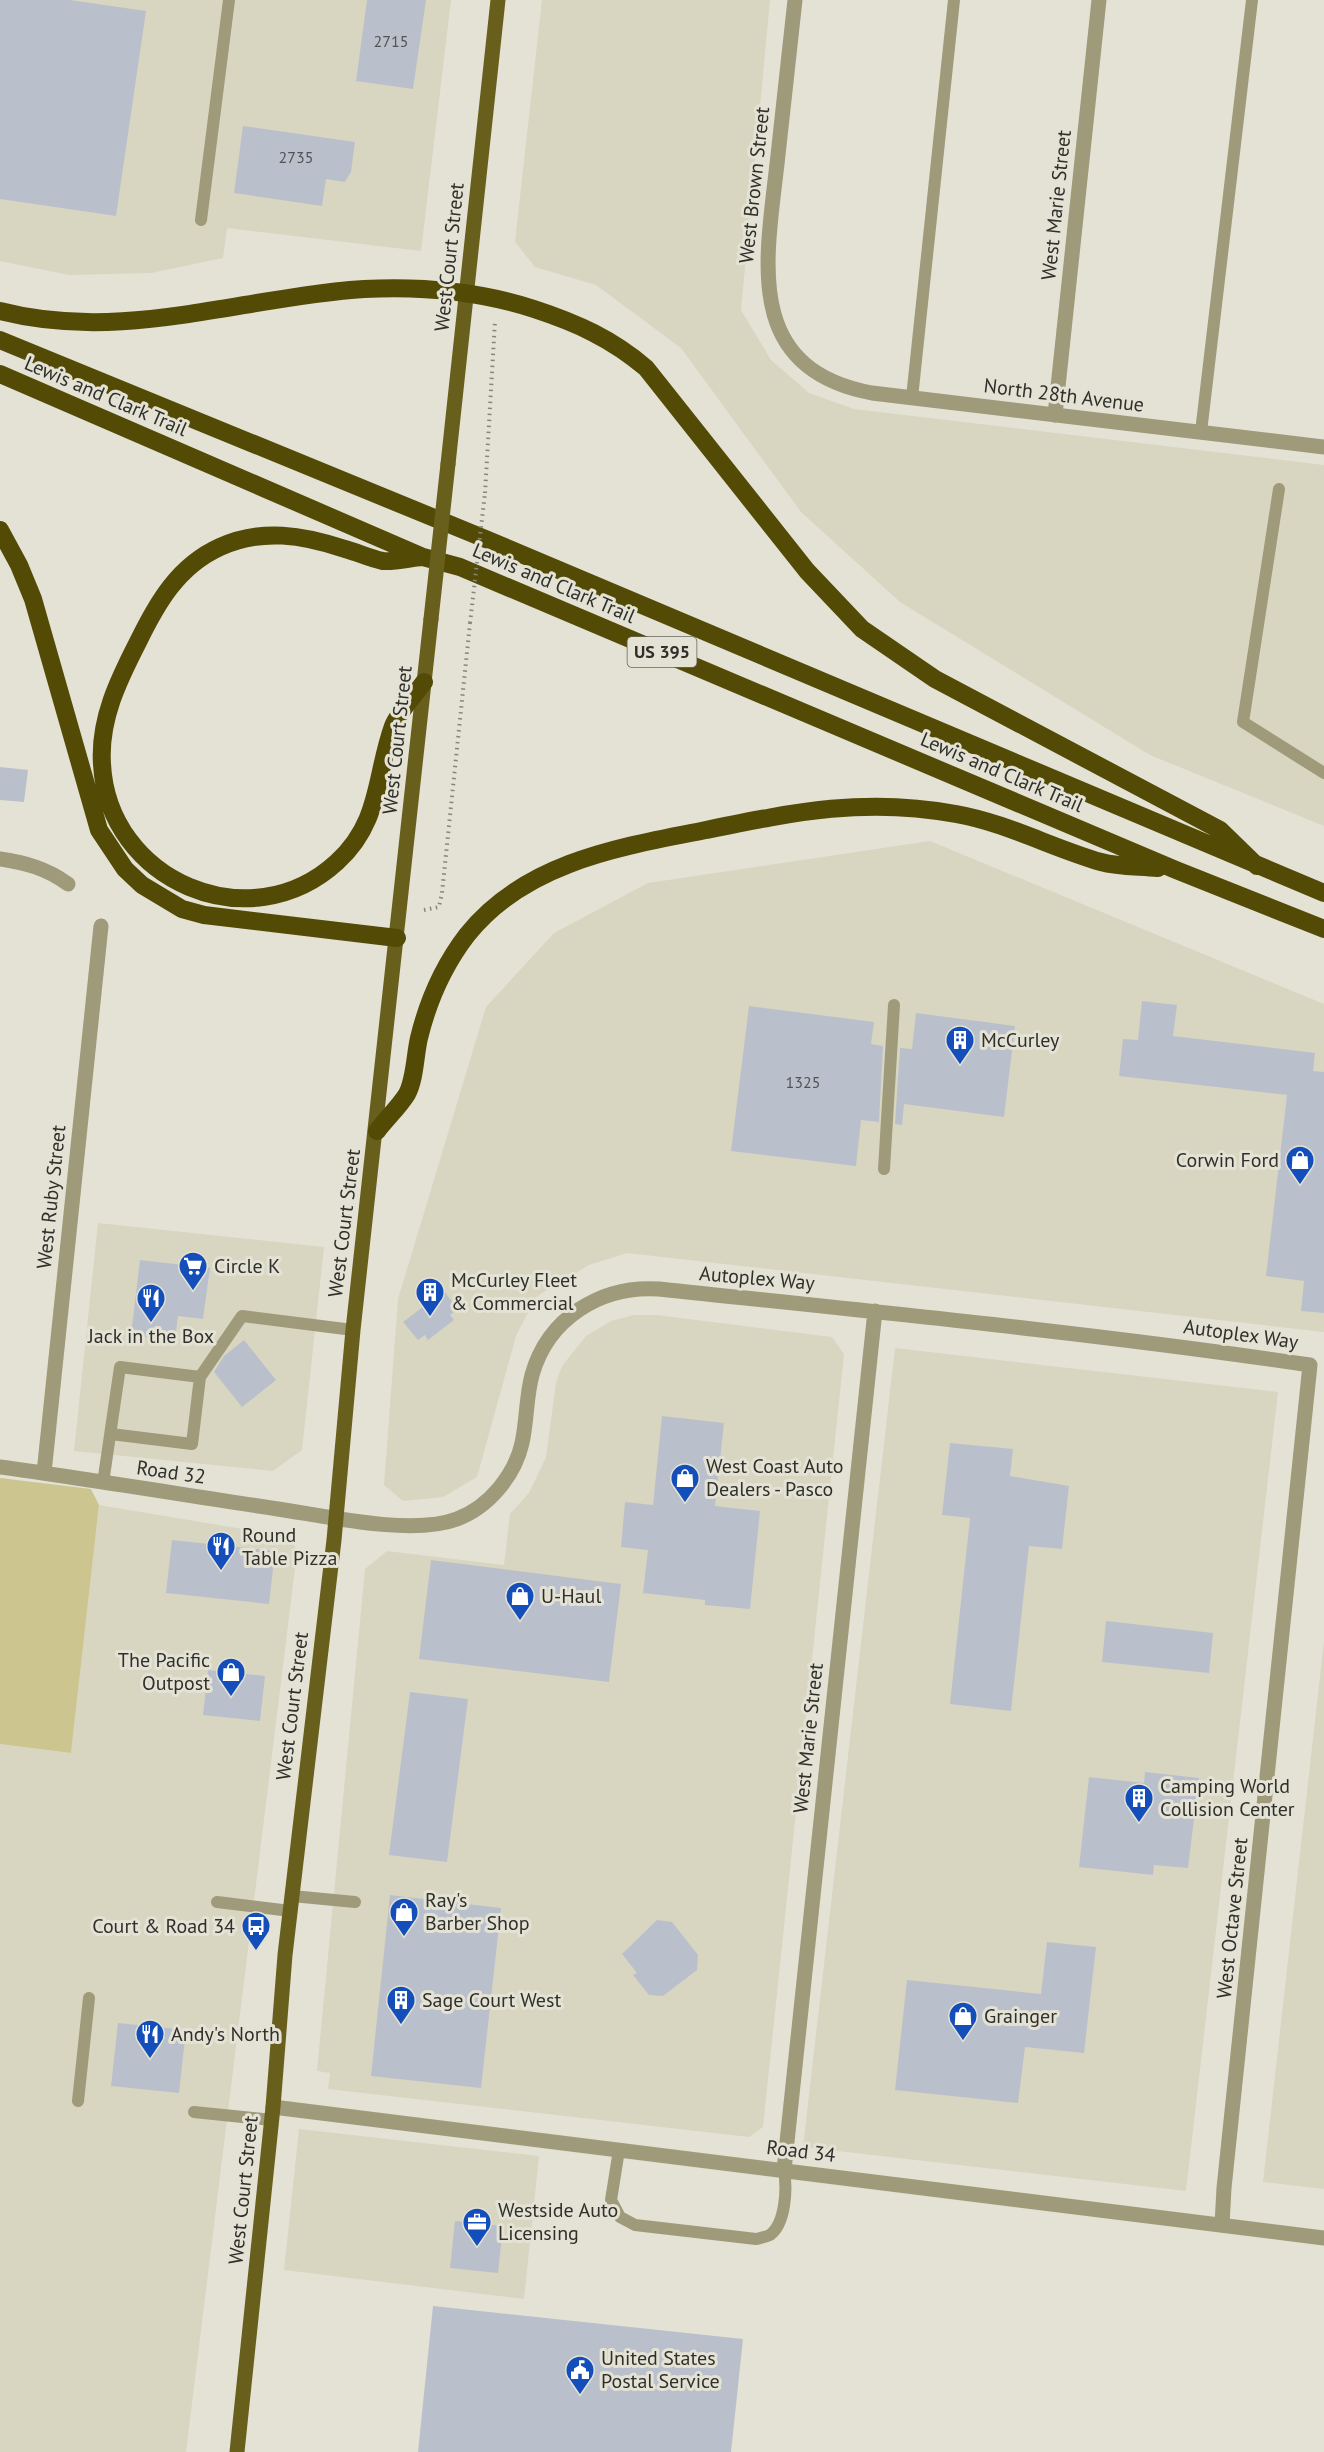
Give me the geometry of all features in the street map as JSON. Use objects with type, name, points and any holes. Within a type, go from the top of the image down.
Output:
[{"type":"highway","points":[[0,311],[49,320],[120,323],[162,320],[362,290],[467,292],[507,301],[579,324],[625,350],[664,387],[807,571],[862,628],[894,653],[935,679],[1220,830],[1257,866]]},
{"type":"highway","name":"Lewis and Clark Trail","points":[[0,340],[488,540],[1324,893]]},
{"type":"highway","name":"Lewis and Clark Trail","points":[[0,374],[423,557],[483,577],[1176,870],[1324,929]]},
{"type":"highway","points":[[0,530],[19,565],[33,599],[99,830],[125,869],[161,898],[204,915],[397,938]]},
{"type":"highway","points":[[423,557],[383,561],[303,536],[278,534],[239,539],[218,548],[191,565],[168,588],[154,609],[112,698],[102,741],[102,766],[114,814],[142,857],[187,887],[234,898],[266,896],[292,890],[314,879],[337,862],[352,845],[376,798],[393,725],[424,682]]},
{"type":"highway","points":[[377,1131],[407,1093],[429,1006],[439,979],[468,934],[504,899],[528,884],[580,859],[629,845],[789,813],[844,806],[872,806],[956,814],[1001,826],[1103,863],[1176,870]]},
{"type":"main road","name":"West Court Street","points":[[237,2452],[291,1903],[336,1518],[353,1330],[377,1131],[498,0]]},
{"type":"street","name":"West Brown Street","points":[[795,0],[767,278],[777,323],[794,353],[805,364]]},
{"type":"street","name":"West Marie Street","points":[[1055,415],[1099,0]]},
{"type":"street","name":"North 28th Avenue","points":[[805,364],[848,387],[912,398],[1324,447]]},
{"type":"street","points":[[0,859],[52,872],[68,884]]},
{"type":"street","name":"West Ruby Street","points":[[44,1473],[101,926]]},
{"type":"street","name":"Autoplex Way","points":[[336,1518],[406,1525],[443,1523],[474,1510],[491,1497],[516,1461],[522,1443],[532,1377],[546,1342],[560,1324],[581,1307],[604,1296],[629,1289],[645,1288],[875,1311],[1192,1347],[1310,1365]]},
{"type":"street","name":"West Marie Street","points":[[784,2170],[875,1311]]},
{"type":"street","name":"West Octave Street","points":[[1222,2225],[1224,2187],[1310,1365]]},
{"type":"street","name":"Road 32","points":[[0,1467],[336,1518]]},
{"type":"street","name":"Road 34","points":[[272,2114],[619,2150],[1324,2238]]},
{"type":"lane","points":[[201,220],[229,0]]},
{"type":"lane","points":[[912,398],[954,0]]},
{"type":"lane","points":[[1201,432],[1252,0]]},
{"type":"lane","points":[[1279,489],[1243,722],[1324,773]]},
{"type":"lane","points":[[884,1169],[894,1005]]},
{"type":"lane","points":[[111,1434],[192,1444],[200,1377],[242,1316],[353,1330]]},
{"type":"lane","points":[[103,1483],[120,1367],[200,1377]]},
{"type":"lane","points":[[217,1902],[355,1902]]},
{"type":"lane","points":[[78,2101],[89,1998]]},
{"type":"lane","points":[[194,2112],[272,2114]]},
{"type":"lane","points":[[619,2150],[612,2200],[620,2217],[642,2226],[756,2239],[770,2234],[780,2221],[786,2182],[784,2170]]},
{"type":"path","points":[[424,910],[439,907],[442,893],[485,493],[495,321]]},
{"type":"shaded area","points":[[0,0],[451,0],[421,251],[227,228],[223,258],[151,273],[69,275],[0,261]]},
{"type":"shaded area","points":[[542,0],[770,0],[741,310],[771,360],[809,393],[854,409],[1324,465],[1324,826],[1150,755],[900,602],[801,512],[681,348],[596,285],[535,267],[515,242]]},
{"type":"shaded area","points":[[930,841],[1324,1004],[1324,1332],[627,1253],[589,1265],[536,1297],[516,1336],[477,1477],[443,1497],[403,1501],[384,1485],[398,1299],[486,1007],[554,933],[648,883]]},
{"type":"shaded area","points":[[98,1223],[324,1247],[302,1450],[273,1471],[74,1451]]},
{"type":"shaded area","points":[[634,1315],[657,1315],[832,1337],[844,1354],[763,2127],[749,2137],[328,2089],[330,2073],[317,2071],[365,1569],[387,1551],[504,1565],[510,1514],[529,1493],[546,1457],[556,1383],[562,1366],[586,1336],[611,1321]]},
{"type":"shaded area","points":[[895,1348],[1278,1392],[1186,2191],[803,2147]]},
{"type":"shaded area","points":[[0,1478],[91,1489],[99,1505],[71,1753],[0,1744]]},
{"type":"shaded area","points":[[99,1505],[291,1537],[297,1552],[186,2452],[0,2452],[0,1744],[71,1753]]},
{"type":"shaded area","points":[[1324,1641],[1324,2189],[1263,2182]]},
{"type":"shaded area","points":[[299,2129],[539,2156],[524,2299],[284,2270]]},
{"type":"building","points":[[0,0],[70,0],[146,11],[116,216],[0,199]]},
{"type":"building","points":[[367,0],[426,0],[413,89],[356,81]]},
{"type":"building","points":[[243,126],[355,142],[351,172],[345,182],[326,179],[322,206],[234,193]]},
{"type":"building","points":[[0,767],[28,770],[24,802],[0,800]]},
{"type":"building","name":"Corwin Ford","points":[[1142,1001],[1177,1005],[1173,1036],[1315,1053],[1313,1071],[1324,1072],[1324,1313],[1301,1311],[1304,1281],[1266,1276],[1287,1095],[1119,1076],[1123,1039],[1138,1040]]},
{"type":"building","points":[[749,1006],[874,1022],[871,1044],[883,1046],[879,1122],[861,1120],[856,1166],[731,1151]]},
{"type":"building","name":"McCurley","points":[[916,1013],[1015,1026],[1004,1117],[904,1104],[902,1125],[895,1124],[900,1048],[912,1049]]},
{"type":"building","points":[[140,1260],[210,1268],[203,1319],[178,1316],[175,1340],[131,1335]]},
{"type":"building","name":"McCurley Fleet & Commercial","points":[[444,1291],[458,1309],[450,1315],[454,1320],[428,1340],[425,1335],[418,1340],[403,1322]]},
{"type":"building","points":[[244,1340],[276,1380],[242,1407],[214,1372],[224,1356]]},
{"type":"building","points":[[662,1416],[724,1423],[715,1506],[760,1511],[750,1609],[705,1605],[705,1600],[643,1593],[648,1550],[621,1547],[625,1502],[653,1505]]},
{"type":"building","points":[[950,1443],[1013,1449],[1010,1476],[1069,1486],[1062,1549],[1029,1546],[1011,1711],[950,1704],[970,1518],[942,1515]]},
{"type":"building","name":"Round Table Pizza","points":[[172,1540],[275,1551],[269,1604],[166,1593]]},
{"type":"building","name":"U-Haul","points":[[431,1560],[621,1584],[609,1682],[419,1659]]},
{"type":"building","points":[[1106,1621],[1213,1633],[1209,1673],[1102,1662]]},
{"type":"building","points":[[208,1670],[265,1676],[260,1721],[203,1715]]},
{"type":"building","points":[[410,1692],[468,1699],[447,1862],[389,1855]]},
{"type":"building","name":"Camping World Collision Center","points":[[1145,1772],[1199,1778],[1188,1868],[1154,1865],[1153,1875],[1079,1867],[1089,1777],[1144,1783]]},
{"type":"building","points":[[390,1895],[501,1908],[481,2088],[371,2076]]},
{"type":"building","points":[[657,1920],[672,1922],[698,1955],[697,1970],[663,1996],[649,1995],[633,1975],[637,1973],[622,1954]]},
{"type":"building","name":"Grainger","points":[[1047,1942],[1096,1947],[1084,2053],[1025,2047],[1018,2103],[895,2090],[907,1980],[1041,1994]]},
{"type":"building","points":[[118,2023],[186,2030],[179,2093],[111,2086]]},
{"type":"building","name":"Westside Auto Licensing","points":[[455,2221],[503,2226],[498,2273],[450,2268]]},
{"type":"building","name":"United States Postal Service","points":[[433,2306],[743,2339],[731,2452],[418,2452]]},
{"type":"place","name":"McCurley","points":[[960,1066]]},
{"type":"place","name":"Corwin Ford","points":[[1300,1186]]},
{"type":"place","name":"Circle K","points":[[193,1292]]},
{"type":"place","name":"McCurley Fleet & Commercial","points":[[430,1318]]},
{"type":"place","name":"Jack in the Box","points":[[151,1324]]},
{"type":"place","name":"West Coast Auto Dealers - Pasco","points":[[685,1504]]},
{"type":"place","name":"Round Table Pizza","points":[[221,1572]]},
{"type":"place","name":"U-Haul","points":[[520,1622]]},
{"type":"place","name":"The Pacific Outpost","points":[[231,1698]]},
{"type":"place","name":"Camping World Collision Center","points":[[1139,1824]]},
{"type":"place","name":"Ray's Barber Shop","points":[[404,1938]]},
{"type":"place","name":"Court & Road 34","points":[[256,1952]]},
{"type":"place","name":"Sage Court West","points":[[401,2026]]},
{"type":"place","name":"Grainger","points":[[963,2042]]},
{"type":"place","name":"Andy's North","points":[[150,2060]]},
{"type":"place","name":"Westside Auto Licensing","points":[[477,2248]]},
{"type":"place","name":"United States Postal Service","points":[[580,2396]]}]
